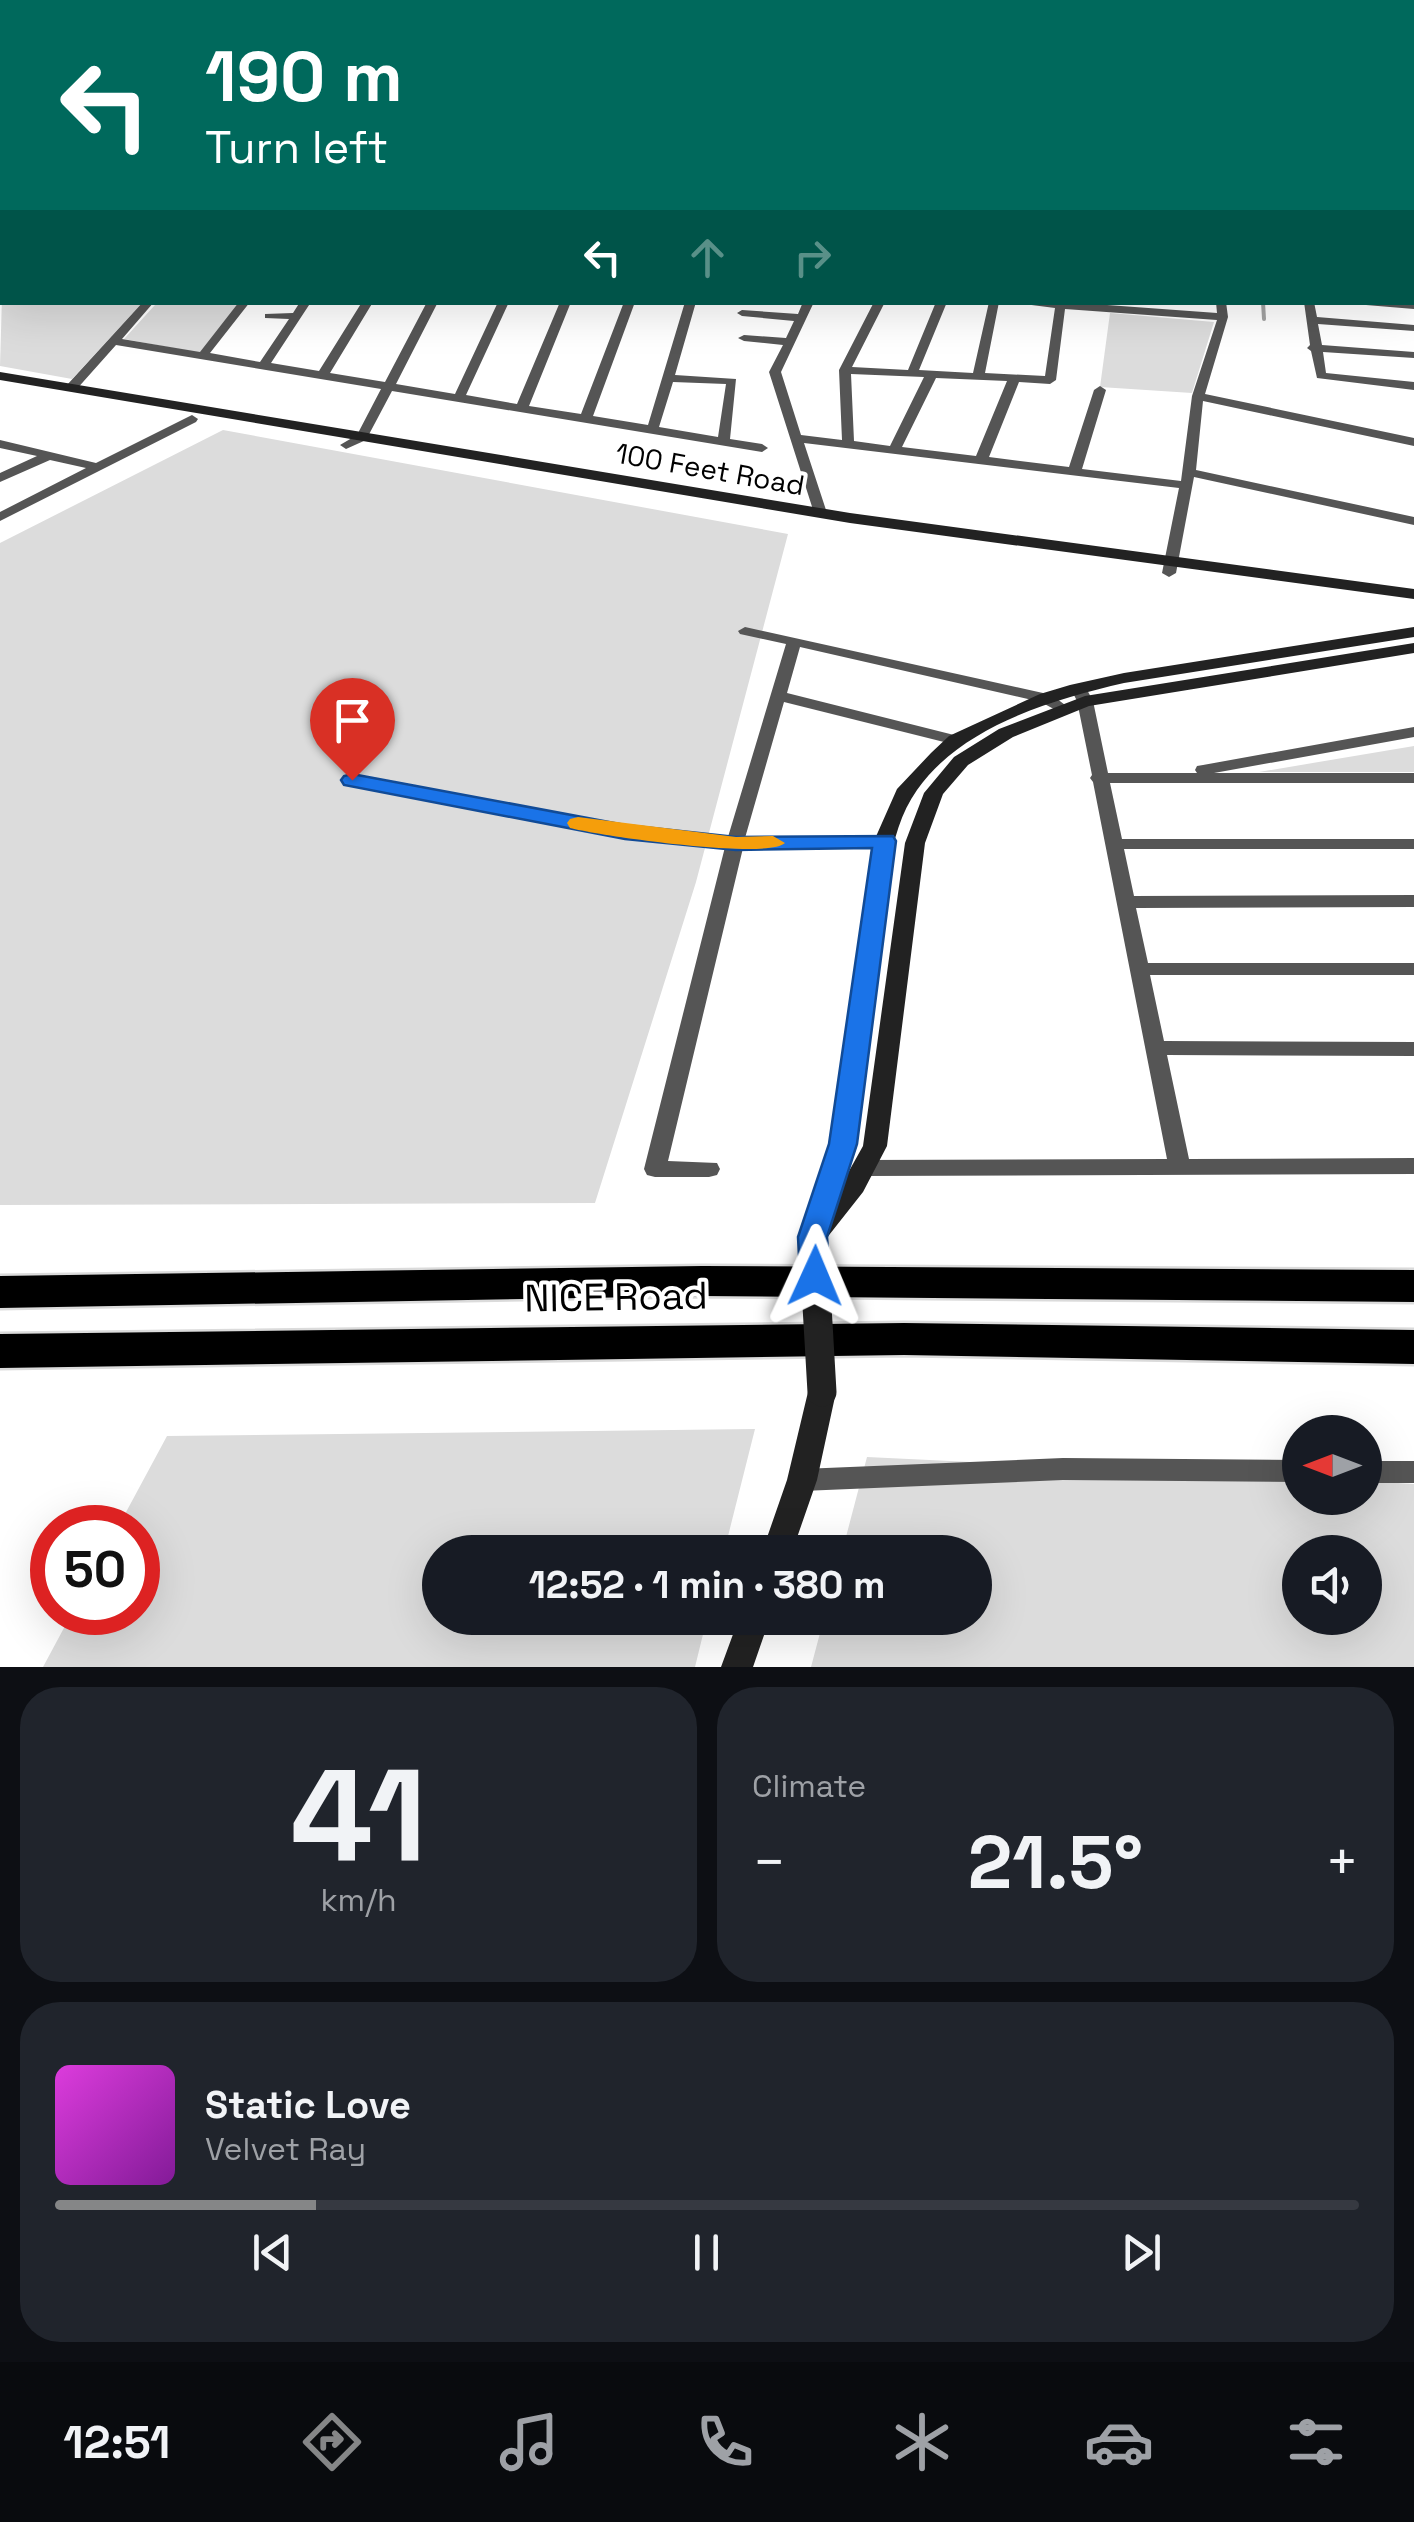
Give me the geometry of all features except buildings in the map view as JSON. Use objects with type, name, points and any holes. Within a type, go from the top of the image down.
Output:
[{"type":"highway","name":"NICE Road","points":[[0,1292],[702,1281],[1414,1286]]},
{"type":"highway","name":"NICE Road","points":[[0,1350],[904,1338],[1414,1347]]},
{"type":"main road","name":"100 Feet Road","points":[[0,376],[820,513],[1414,603]]},
{"type":"main road","name":"100 Feet Road","points":[[0,386],[821,528],[1414,594]]},
{"type":"main road","points":[[783,1535],[802,1480],[822,1392],[812,1237],[843,1144],[884,841],[907,789],[956,740],[1124,678],[1414,632]]},
{"type":"main road","points":[[1082,695],[1414,648]]},
{"type":"main road","points":[[812,1237],[876,1146],[915,843],[934,792],[974,751],[1054,703]]},
{"type":"main road","points":[[736,1667],[748,1635]]},
{"type":"street","points":[[71,388],[146,305]]},
{"type":"street","points":[[203,356],[243,305]]},
{"type":"street","points":[[264,366],[304,305]]},
{"type":"street","points":[[323,375],[366,305]]},
{"type":"street","points":[[346,446],[362,436],[431,305]]},
{"type":"street","points":[[459,397],[503,305]]},
{"type":"street","points":[[522,407],[565,305]]},
{"type":"street","points":[[586,418],[629,305]]},
{"type":"street","points":[[653,428],[690,305]]},
{"type":"street","points":[[808,305],[775,372],[820,513]]},
{"type":"street","points":[[848,443],[845,370],[878,305]]},
{"type":"street","points":[[912,373],[941,305]]},
{"type":"street","points":[[978,378],[993,305]]},
{"type":"street","points":[[845,370],[1050,380],[1061,305],[1223,318]]},
{"type":"street","points":[[1170,567],[1198,396],[1223,318],[1221,305]]},
{"type":"street","points":[[1309,305],[1320,376],[1414,386]]},
{"type":"street","points":[[742,313],[802,318]]},
{"type":"street","points":[[269,316],[297,316]]},
{"type":"street","points":[[1310,320],[1414,328]]},
{"type":"street","points":[[744,338],[790,342]]},
{"type":"street","points":[[114,341],[762,448]]},
{"type":"street","points":[[1313,348],[1414,355]]},
{"type":"street","points":[[895,448],[932,374]]},
{"type":"street","points":[[668,378],[732,382],[724,440]]},
{"type":"street","points":[[982,458],[1014,379]]},
{"type":"street","points":[[1075,469],[1100,390]]},
{"type":"street","points":[[1198,396],[1414,442]]},
{"type":"street","points":[[0,517],[192,419]]},
{"type":"street","points":[[796,438],[1187,478],[1414,521]]},
{"type":"street","points":[[0,444],[98,467]]},
{"type":"street","points":[[0,478],[50,455]]},
{"type":"street","points":[[745,630],[1054,703]]},
{"type":"street","points":[[709,1168],[656,1168],[736,844],[794,640]]},
{"type":"street","points":[[1082,695],[1180,1168]]},
{"type":"street","points":[[780,696],[956,740]]},
{"type":"street","points":[[1154,778],[1414,732]]},
{"type":"street","points":[[1098,778],[1414,778]]},
{"type":"street","points":[[352,780],[625,832],[736,844],[884,841]]},
{"type":"street","points":[[1112,844],[1414,844]]},
{"type":"street","points":[[1124,902],[1414,901]]},
{"type":"street","points":[[1138,969],[1414,970]]},
{"type":"street","points":[[1154,1048],[1414,1049]]},
{"type":"street","points":[[863,1168],[1414,1166]]},
{"type":"street","points":[[802,1480],[1063,1469],[1282,1471]]},
{"type":"street","points":[[1382,1472],[1414,1472]]},
{"type":"shaded area","points":[[2,305],[140,305],[72,379],[0,366]]},
{"type":"shaded area","points":[[155,305],[238,305],[200,353],[124,339]]},
{"type":"shaded area","points":[[1110,313],[1214,322],[1192,393],[1100,387]]},
{"type":"shaded area","points":[[223,430],[788,534],[696,882],[595,1203],[0,1205],[0,543]]},
{"type":"shaded area","points":[[1414,746],[1414,772],[1259,772]]},
{"type":"shaded area","points":[[755,1429],[728,1535],[422,1535],[422,1635],[703,1635],[695,1667],[43,1667],[60,1635],[160,1635],[160,1505],[130,1505],[167,1436]]},
{"type":"shaded area","points":[[867,1457],[1282,1477],[1282,1515],[1382,1515],[1382,1482],[1414,1484],[1414,1667],[811,1667],[819,1635],[992,1635],[992,1535],[846,1535]]},
{"type":"waterway","points":[[1263,305],[1264,319]]},
{"type":"slow traffic","points":[[578,823],[736,844],[773,843]]},
{"type":"route","points":[[352,780],[625,832],[736,844],[884,841],[843,1144],[812,1237],[815,1276]]}]
